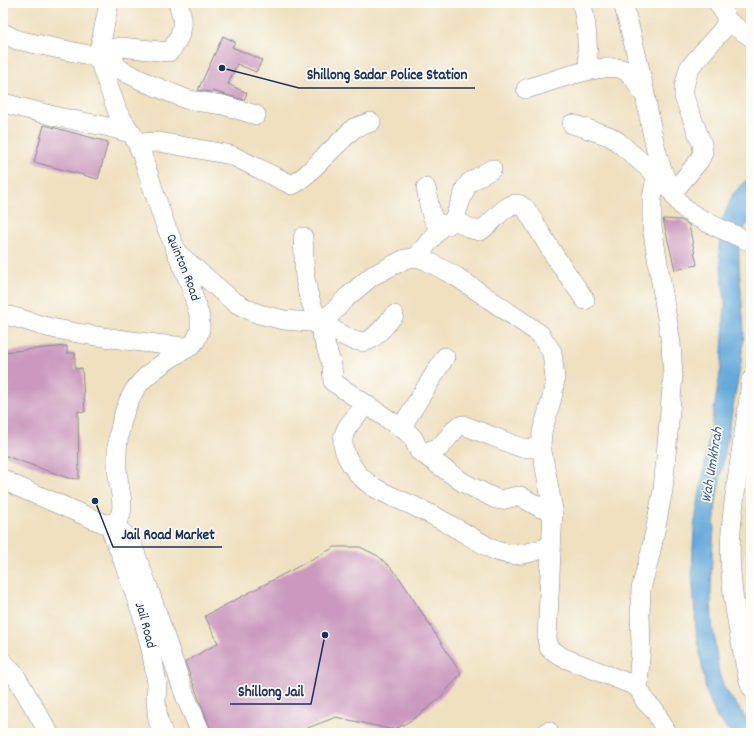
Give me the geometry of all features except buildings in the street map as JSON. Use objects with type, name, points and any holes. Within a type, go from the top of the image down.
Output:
[{"type":"street","points":[[102,52],[109,3]]},
{"type":"street","points":[[3,33],[16,40],[102,52],[120,47],[169,52],[173,49],[183,28],[183,21],[178,3]]},
{"type":"street","points":[[582,3],[586,26],[589,70]]},
{"type":"street","points":[[623,3],[633,39],[647,103],[657,168],[652,199],[652,227],[671,343],[673,376],[663,490],[652,551],[641,589],[641,645],[638,687],[645,701],[655,711],[667,733]]},
{"type":"street","points":[[673,192],[699,161],[703,153],[702,144],[684,97],[684,87],[689,68],[724,28],[727,21],[725,14],[718,3]]},
{"type":"street","points":[[727,21],[751,37]]},
{"type":"street","points":[[102,52],[121,70],[147,83],[191,100],[223,105],[256,116]]},
{"type":"street","name":"Quinton Road","points":[[102,52],[118,112],[134,138],[163,219],[190,284],[200,318],[200,330],[196,340],[191,346]]},
{"type":"street","points":[[526,89],[589,70],[613,67],[622,69],[629,73],[637,82],[647,103]]},
{"type":"street","points":[[3,103],[58,118],[98,124],[134,138],[231,155],[292,185],[307,174],[354,128],[371,122]]},
{"type":"street","points":[[572,124],[609,136],[617,141],[657,168],[684,207],[706,221],[747,240]]},
{"type":"street","points":[[417,257],[449,222],[466,187],[470,182],[492,169]]},
{"type":"street","points":[[426,188],[434,221],[438,224],[449,222],[471,230],[480,231],[509,207],[516,204],[521,205],[526,209],[554,255],[585,300]]},
{"type":"street","points":[[303,237],[305,279],[308,293],[319,320],[332,365],[333,382],[336,386],[401,428],[413,438],[419,450],[464,483],[496,499],[501,500],[520,496],[541,508],[553,510]]},
{"type":"street","points":[[176,252],[233,301],[245,308],[259,314],[284,320],[309,322],[319,320],[332,314],[346,298],[372,276],[405,259],[417,257],[427,260],[457,277],[540,334],[552,352],[555,379],[553,395],[542,432],[541,446],[553,510],[547,640],[549,648],[562,657],[638,687]]},
{"type":"street","points":[[3,315],[16,317],[55,329],[98,337],[184,347],[191,346]]},
{"type":"street","points":[[319,320],[334,331],[363,342],[370,340],[394,315]]},
{"type":"street","points":[[107,524],[116,521],[121,514],[121,497],[116,458],[118,441],[126,410],[134,390],[148,375],[191,346]]},
{"type":"street","points":[[401,428],[446,357]]},
{"type":"street","points":[[751,380],[731,532],[730,552],[731,576],[736,616],[751,687]]},
{"type":"street","points":[[366,405],[346,429],[343,440],[343,448],[349,461],[368,484],[382,493],[423,510],[494,550],[505,554],[524,554],[551,546]]},
{"type":"street","points":[[423,453],[440,447],[457,427],[463,425],[522,448],[541,446]]},
{"type":"street","points":[[3,478],[16,486],[116,527],[123,533],[132,545],[184,693],[201,733]]},
{"type":"street","name":"Jail Road","points":[[107,524],[120,552],[142,614],[151,649],[157,683],[156,701],[158,720],[163,733]]},
{"type":"street","points":[[3,662],[15,675],[49,733]]},
{"type":"water","name":"Wah Umkhrah","points":[[751,177],[750,220],[741,233],[739,242],[739,264],[744,332],[741,362],[716,502],[712,554],[712,621],[719,674],[725,689],[751,725],[751,733],[731,733],[717,718],[706,690],[696,629],[692,573],[694,527],[721,368],[725,303],[719,248],[721,223],[733,194],[748,178]]},
{"type":"place","name":"Shillong Sadar Police Station","points":[[222,68]]},
{"type":"place","name":"Jail Road Market","points":[[95,501]]},
{"type":"place","name":"Shillong Jail","points":[[325,635]]}]
